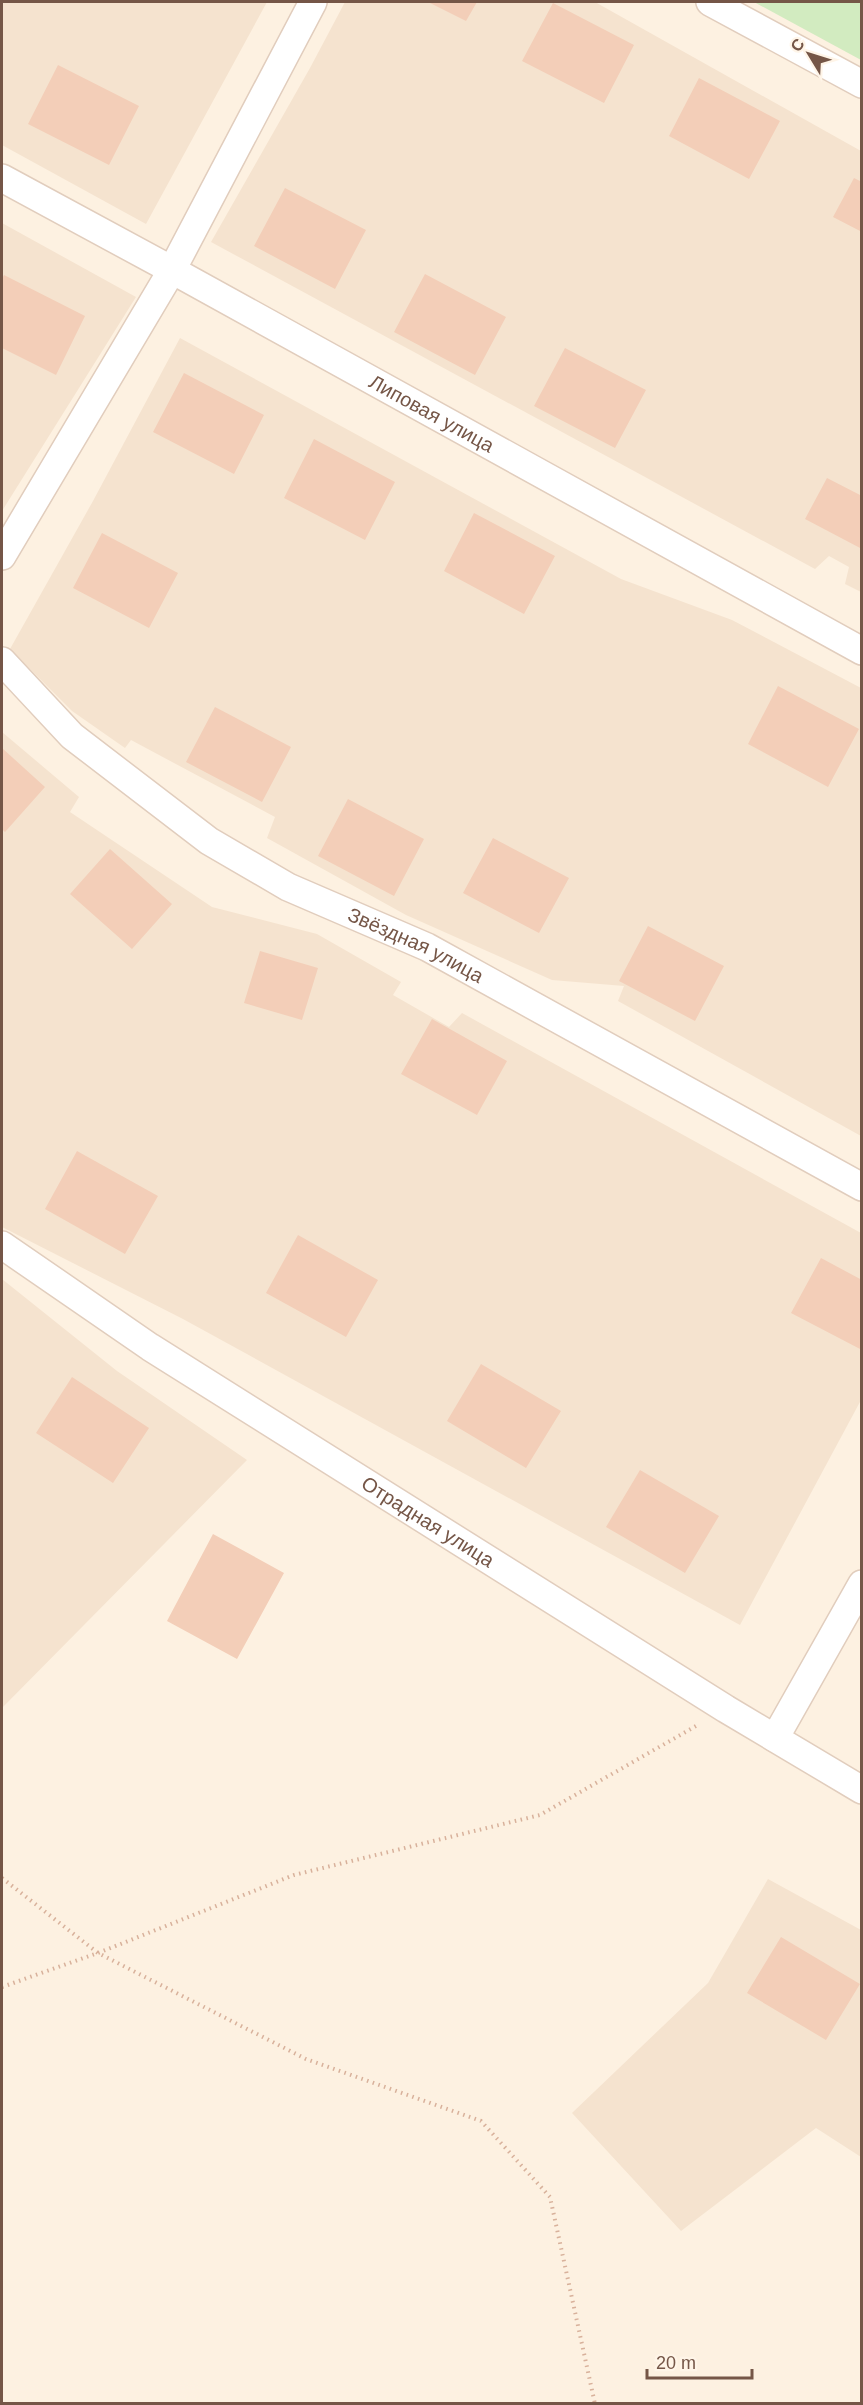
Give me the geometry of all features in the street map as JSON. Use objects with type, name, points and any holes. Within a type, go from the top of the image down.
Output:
[{"type":"street","points":[[2,556],[172,270],[313,2]]},
{"type":"street","points":[[710,2],[861,84]]},
{"type":"street","name":"Липовая улица","points":[[2,178],[861,651]]},
{"type":"street","name":"Звёздная улица","points":[[2,661],[72,736],[209,841],[288,887],[427,946],[861,1187]]},
{"type":"street","name":"Отрадная улица","points":[[2,1245],[150,1347],[726,1709],[861,1791]]},
{"type":"street","points":[[776,1738],[861,1584]]},
{"type":"path","points":[[2,1987],[98,1953],[294,1875],[540,1815],[726,1709]]},
{"type":"path","points":[[2,1878],[98,1953],[306,2059],[481,2121],[550,2197],[595,2403]]},
{"type":"shaded area","points":[[2,2],[267,2],[146,224],[2,145]]},
{"type":"shaded area","points":[[345,2],[595,2],[861,151],[861,592],[845,584],[849,567],[829,556],[815,569],[211,242]]},
{"type":"shaded area","points":[[2,223],[136,297],[2,511]]},
{"type":"shaded area","points":[[180,338],[621,579],[732,620],[861,688],[861,1136],[618,1001],[624,986],[552,980],[406,915],[267,838],[275,817],[131,740],[125,748],[72,711],[10,649],[93,501]]},
{"type":"shaded area","points":[[2,732],[79,797],[70,812],[212,907],[317,934],[401,982],[393,995],[449,1027],[462,1013],[861,1233],[861,1400],[740,1625],[183,1319],[2,1227]]},
{"type":"shaded area","points":[[2,1279],[117,1371],[247,1460],[2,1708]]},
{"type":"shaded area","points":[[768,1879],[861,1930],[861,2157],[816,2128],[681,2231],[572,2113],[708,1983]]},
{"type":"green space","points":[[754,2],[861,2],[861,60]]},
{"type":"building","points":[[428,2],[477,2],[466,21]]},
{"type":"building","points":[[553,3],[634,45],[604,103],[522,61]]},
{"type":"building","points":[[58,65],[139,106],[109,165],[28,124]]},
{"type":"building","points":[[699,78],[780,121],[749,179],[669,136]]},
{"type":"building","points":[[854,178],[862,182],[862,232],[833,217]]},
{"type":"building","points":[[285,188],[366,230],[335,289],[254,246]]},
{"type":"building","points":[[425,274],[506,317],[475,375],[394,332]]},
{"type":"building","points":[[4,275],[85,316],[56,375],[2,348],[2,279]]},
{"type":"building","points":[[565,348],[646,390],[615,448],[534,406]]},
{"type":"building","points":[[184,373],[264,415],[234,474],[153,432]]},
{"type":"building","points":[[314,439],[395,482],[365,540],[284,498]]},
{"type":"building","points":[[827,478],[862,496],[862,549],[805,519]]},
{"type":"building","points":[[474,513],[555,556],[524,614],[444,571]]},
{"type":"building","points":[[102,533],[178,573],[149,628],[73,588]]},
{"type":"building","points":[[778,686],[859,729],[828,787],[748,744]]},
{"type":"building","points":[[215,707],[291,747],[262,802],[186,762]]},
{"type":"building","points":[[2,748],[45,787],[5,832],[2,829]]},
{"type":"building","points":[[348,799],[424,839],[394,896],[318,856]]},
{"type":"building","points":[[493,838],[569,878],[539,933],[463,893]]},
{"type":"building","points":[[110,849],[172,904],[132,949],[70,894]]},
{"type":"building","points":[[648,926],[724,966],[695,1021],[619,981]]},
{"type":"building","points":[[260,951],[318,968],[302,1020],[244,1003]]},
{"type":"building","points":[[432,1019],[507,1061],[477,1115],[401,1074]]},
{"type":"building","points":[[77,1151],[158,1196],[125,1254],[45,1209]]},
{"type":"building","points":[[298,1235],[378,1280],[346,1337],[266,1293]]},
{"type":"building","points":[[821,1258],[862,1280],[862,1350],[791,1313]]},
{"type":"building","points":[[481,1364],[561,1411],[526,1468],[447,1421]]},
{"type":"building","points":[[72,1377],[149,1428],[113,1483],[36,1433]]},
{"type":"building","points":[[640,1470],[719,1516],[685,1573],[606,1527]]},
{"type":"building","points":[[213,1534],[284,1573],[237,1659],[167,1621]]},
{"type":"building","points":[[781,1937],[860,1984],[826,2040],[747,1993]]}]
